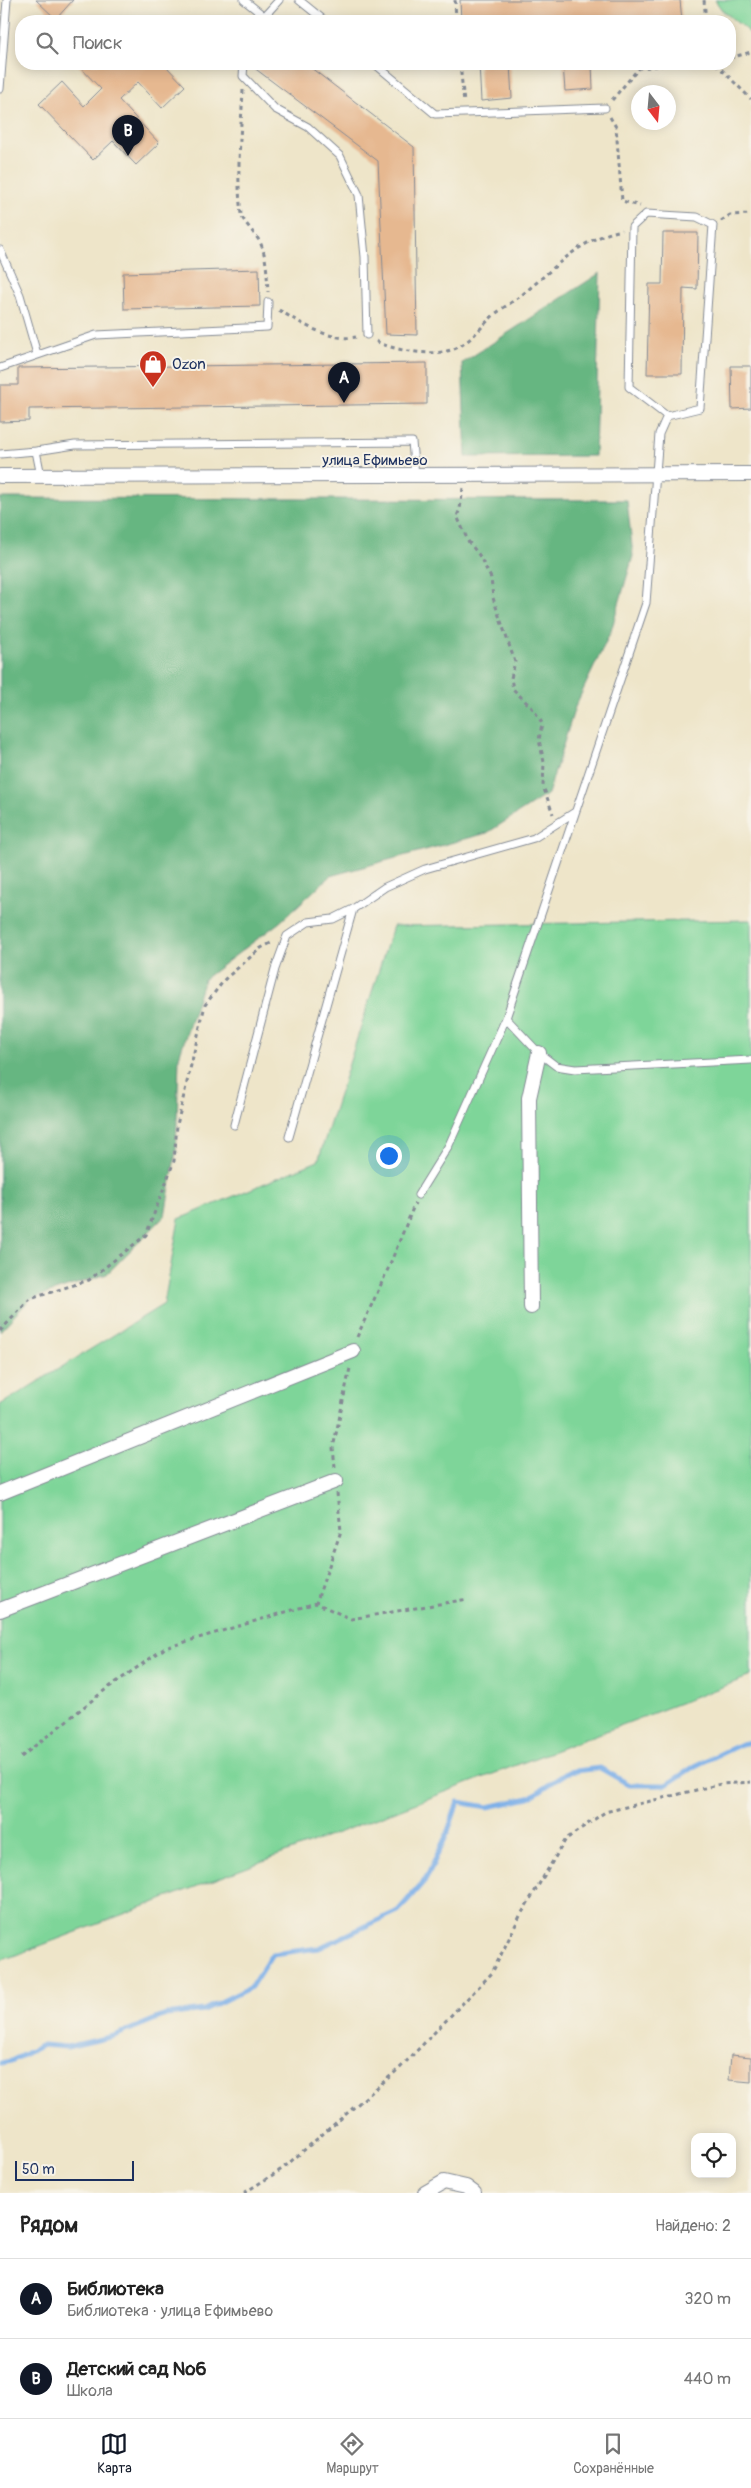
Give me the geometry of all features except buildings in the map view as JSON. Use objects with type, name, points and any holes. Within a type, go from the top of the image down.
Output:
[{"type":"street","name":"улица Ефимьево","points":[[0,476],[751,474]]},
{"type":"street","points":[[531,1307],[529,1098],[539,1053]]},
{"type":"street","points":[[0,1493],[354,1351]]},
{"type":"street","points":[[0,1610],[336,1481]]},
{"type":"street","points":[[425,2193],[444,2182],[466,2187],[474,2193]]},
{"type":"lane","points":[[0,89],[7,0]]},
{"type":"lane","points":[[244,0],[259,15]]},
{"type":"lane","points":[[265,15],[279,0]]},
{"type":"lane","points":[[299,0],[317,15]]},
{"type":"lane","points":[[244,70],[243,76],[275,109],[308,128],[340,156],[359,195],[365,257],[366,335]]},
{"type":"lane","points":[[382,70],[435,114],[605,108]]},
{"type":"lane","points":[[646,214],[697,217],[713,225],[700,408],[667,416],[629,387],[632,227],[646,214]]},
{"type":"lane","points":[[0,250],[20,295],[37,354]]},
{"type":"lane","points":[[0,368],[96,334],[268,328],[268,302]]},
{"type":"lane","points":[[418,1195],[450,1145],[506,1018],[646,603],[659,434],[667,416]]},
{"type":"lane","points":[[0,454],[75,445],[412,442],[415,476]]},
{"type":"lane","points":[[36,451],[41,477]]},
{"type":"lane","points":[[234,1125],[275,969],[287,936],[308,922],[333,919],[353,909],[385,887],[424,869],[534,838],[576,812]]},
{"type":"lane","points":[[289,1137],[353,909]]},
{"type":"lane","points":[[506,1018],[539,1053],[556,1066],[575,1070],[751,1060]]},
{"type":"path","points":[[454,0],[455,15]]},
{"type":"path","points":[[704,0],[705,15]]},
{"type":"path","points":[[736,56],[751,52]]},
{"type":"path","points":[[461,70],[465,113]]},
{"type":"path","points":[[637,70],[605,108],[616,127],[622,201],[647,208]]},
{"type":"path","points":[[724,70],[751,99]]},
{"type":"path","points":[[243,76],[240,177],[242,216],[261,244],[266,264],[268,302],[302,323],[327,334],[348,339],[366,335],[384,346],[418,352],[448,352],[469,340],[494,315],[523,293],[555,264],[608,232],[632,227]]},
{"type":"path","points":[[713,225],[730,215],[751,214]]},
{"type":"path","points":[[465,476],[460,509],[457,516],[468,542],[479,556],[491,578],[493,598],[515,662],[511,678],[513,689],[534,710],[542,723],[539,740],[544,762],[543,786],[552,812],[559,822]]},
{"type":"path","points":[[0,1330],[30,1299],[89,1280],[146,1235],[174,1161],[177,1125],[205,1005],[225,979],[261,948],[287,936]]},
{"type":"path","points":[[316,1603],[341,1531],[333,1448],[356,1338],[388,1269],[418,1195]]},
{"type":"path","points":[[21,1757],[105,1690],[165,1648],[316,1603],[352,1619],[468,1599]]},
{"type":"path","points":[[244,2193],[282,2169],[401,2066],[492,1973],[520,1916],[566,1839],[605,1812],[721,1784],[751,1782]]},
{"type":"green space","points":[[715,0],[751,0],[751,34],[736,22],[736,15],[728,15]]},
{"type":"green space","points":[[600,273],[595,456],[466,457],[462,363]]},
{"type":"green space","points":[[0,498],[627,500],[633,556],[611,631],[575,707],[548,794],[487,833],[330,876],[280,922],[204,979],[179,1057],[176,1151],[165,1216],[107,1274],[30,1299],[0,1331]]},
{"type":"green space","points":[[751,920],[751,1676],[0,1961],[0,1405],[164,1304],[179,1219],[318,1161],[393,926]]},
{"type":"waterway","points":[[0,2063],[11,2061],[43,2045],[67,2047],[114,2036],[166,2015],[204,2010],[251,1987],[272,1954],[319,1948],[398,1911],[426,1879],[447,1834],[458,1802],[488,1807],[529,1798],[568,1772],[600,1768],[630,1785],[666,1785],[695,1766],[741,1744],[751,1742]]},
{"type":"place","name":"Детский сад №6","points":[[128,156]]},
{"type":"place","name":"Ozon","points":[[153,388]]},
{"type":"place","name":"Библиотека","points":[[344,403]]}]
